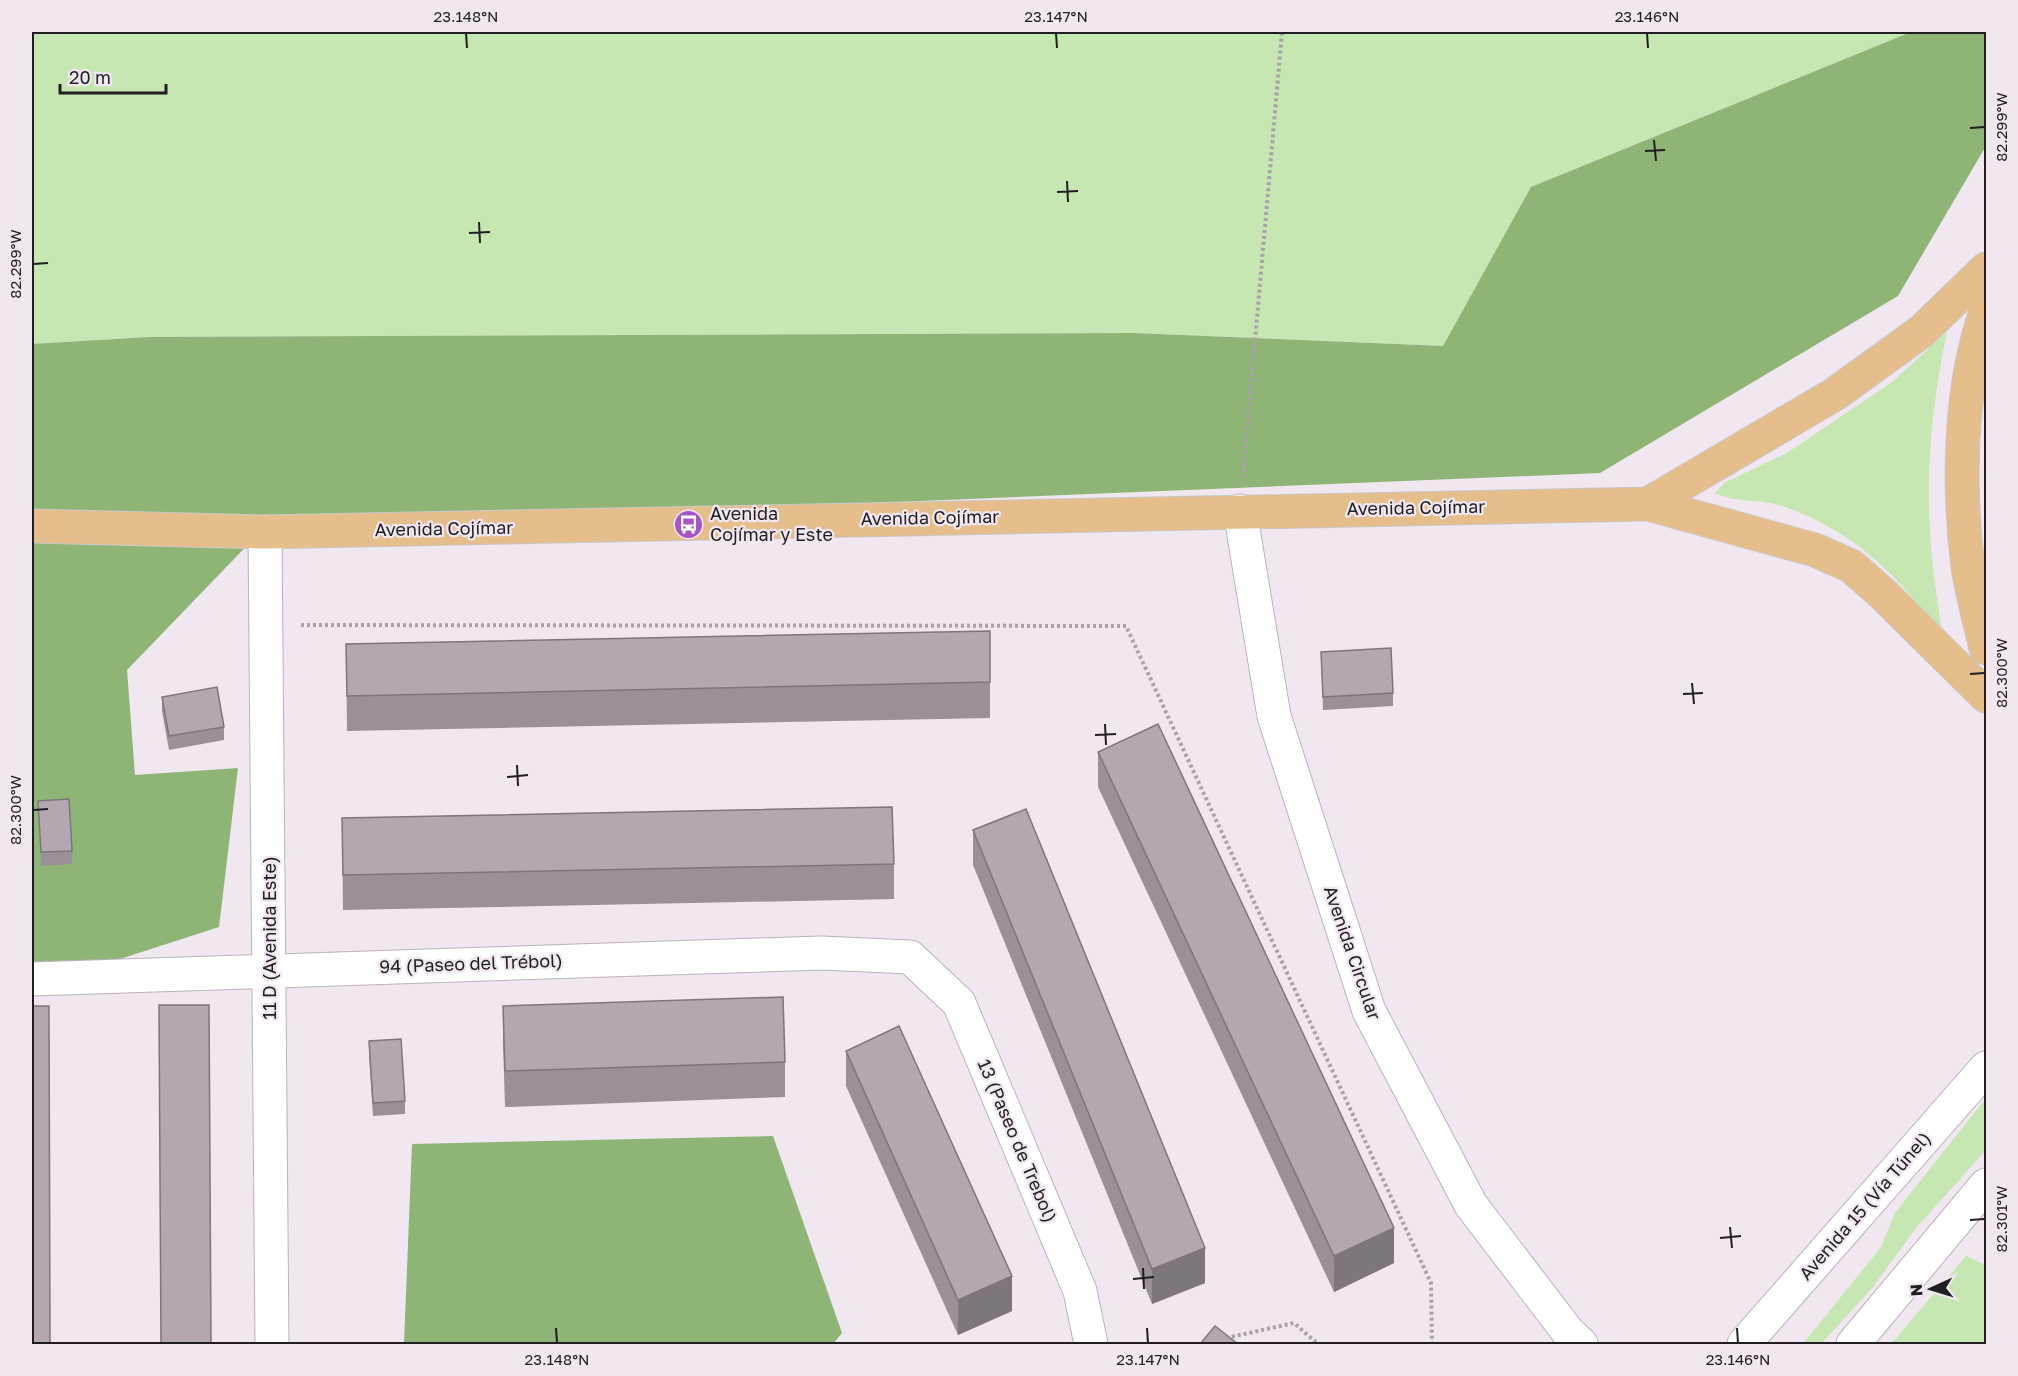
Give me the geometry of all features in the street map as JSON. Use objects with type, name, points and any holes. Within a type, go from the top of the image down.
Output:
[{"type":"main road","points":[[1648,504],[1835,394],[1922,332],[1986,269]]},
{"type":"main road","points":[[1986,312],[1966,403],[1961,486],[1968,568],[1986,648]]},
{"type":"main road","name":"Avenida Cojímar","points":[[32,526],[265,532],[1648,504]]},
{"type":"main road","points":[[1648,504],[1815,550],[1851,566],[1882,593],[1986,696]]},
{"type":"street","name":"Avenida Circular","points":[[1240,511],[1274,716],[1369,1011],[1471,1205],[1568,1332],[1581,1344]]},
{"type":"street","name":"11 D (Avenida Este)","points":[[265,532],[272,1344]]},
{"type":"street","name":"94 (Paseo del Trébol)","points":[[32,979],[821,953],[910,957]]},
{"type":"street","name":"13 (Paseo de Trebol)","points":[[910,957],[959,1003],[1080,1291],[1091,1344]]},
{"type":"street","name":"Avenida 15 (Vía Túnel)","points":[[1744,1344],[1986,1068]]},
{"type":"street","points":[[1853,1344],[1986,1185]]},
{"type":"path","points":[[1240,511],[1282,32]]},
{"type":"path","points":[[267,625],[1126,626],[1431,1283],[1432,1344]]},
{"type":"path","points":[[1218,1340],[1294,1323],[1318,1344]]},
{"type":"green space","points":[[32,32],[1911,32],[1531,187],[1443,346],[1134,333],[149,337],[32,344]]},
{"type":"green space","points":[[1911,32],[1986,32],[1986,146],[1898,296],[1600,473],[264,528],[127,670],[135,775],[238,768],[219,927],[120,959],[32,964],[32,344],[149,337],[1134,333],[1443,346],[1531,187]]},
{"type":"green space","points":[[1947,332],[1934,410],[1929,484],[1932,557],[1943,635],[1909,593],[1854,542],[1809,517],[1782,506],[1731,498],[1715,493],[1724,483],[1787,453],[1892,382]]},
{"type":"green space","points":[[1986,1098],[1986,1150],[1916,1228],[1873,1287],[1821,1344],[1803,1344],[1881,1247],[1895,1213]]},
{"type":"green space","points":[[773,1136],[842,1333],[833,1344],[404,1344],[412,1144]]},
{"type":"green space","points":[[1966,1256],[1986,1265],[1986,1344],[1891,1344]]},
{"type":"building","points":[[990,631],[990,682],[347,696],[346,644]]},
{"type":"building","points":[[1391,648],[1393,693],[1323,697],[1321,652]]},
{"type":"building","points":[[217,687],[224,727],[169,736],[162,697]]},
{"type":"building","points":[[1158,724],[1394,1228],[1334,1256],[1098,752]]},
{"type":"building","points":[[69,799],[72,851],[41,852],[38,801]]},
{"type":"building","points":[[892,807],[894,864],[343,875],[342,818]]},
{"type":"building","points":[[1026,809],[1205,1248],[1152,1269],[973,830]]},
{"type":"building","points":[[783,997],[785,1062],[505,1071],[503,1006]]},
{"type":"building","points":[[159,1005],[209,1005],[211,1344],[161,1344]]},
{"type":"building","points":[[32,1006],[49,1006],[50,1344],[32,1344]]},
{"type":"building","points":[[899,1026],[1012,1276],[958,1300],[846,1051]]},
{"type":"building","points":[[401,1039],[405,1101],[373,1103],[369,1041]]},
{"type":"building","points":[[1215,1326],[1238,1344],[1200,1344]]},
{"type":"place","name":"Avenida Cojímar y Este","points":[[689,524]]}]
